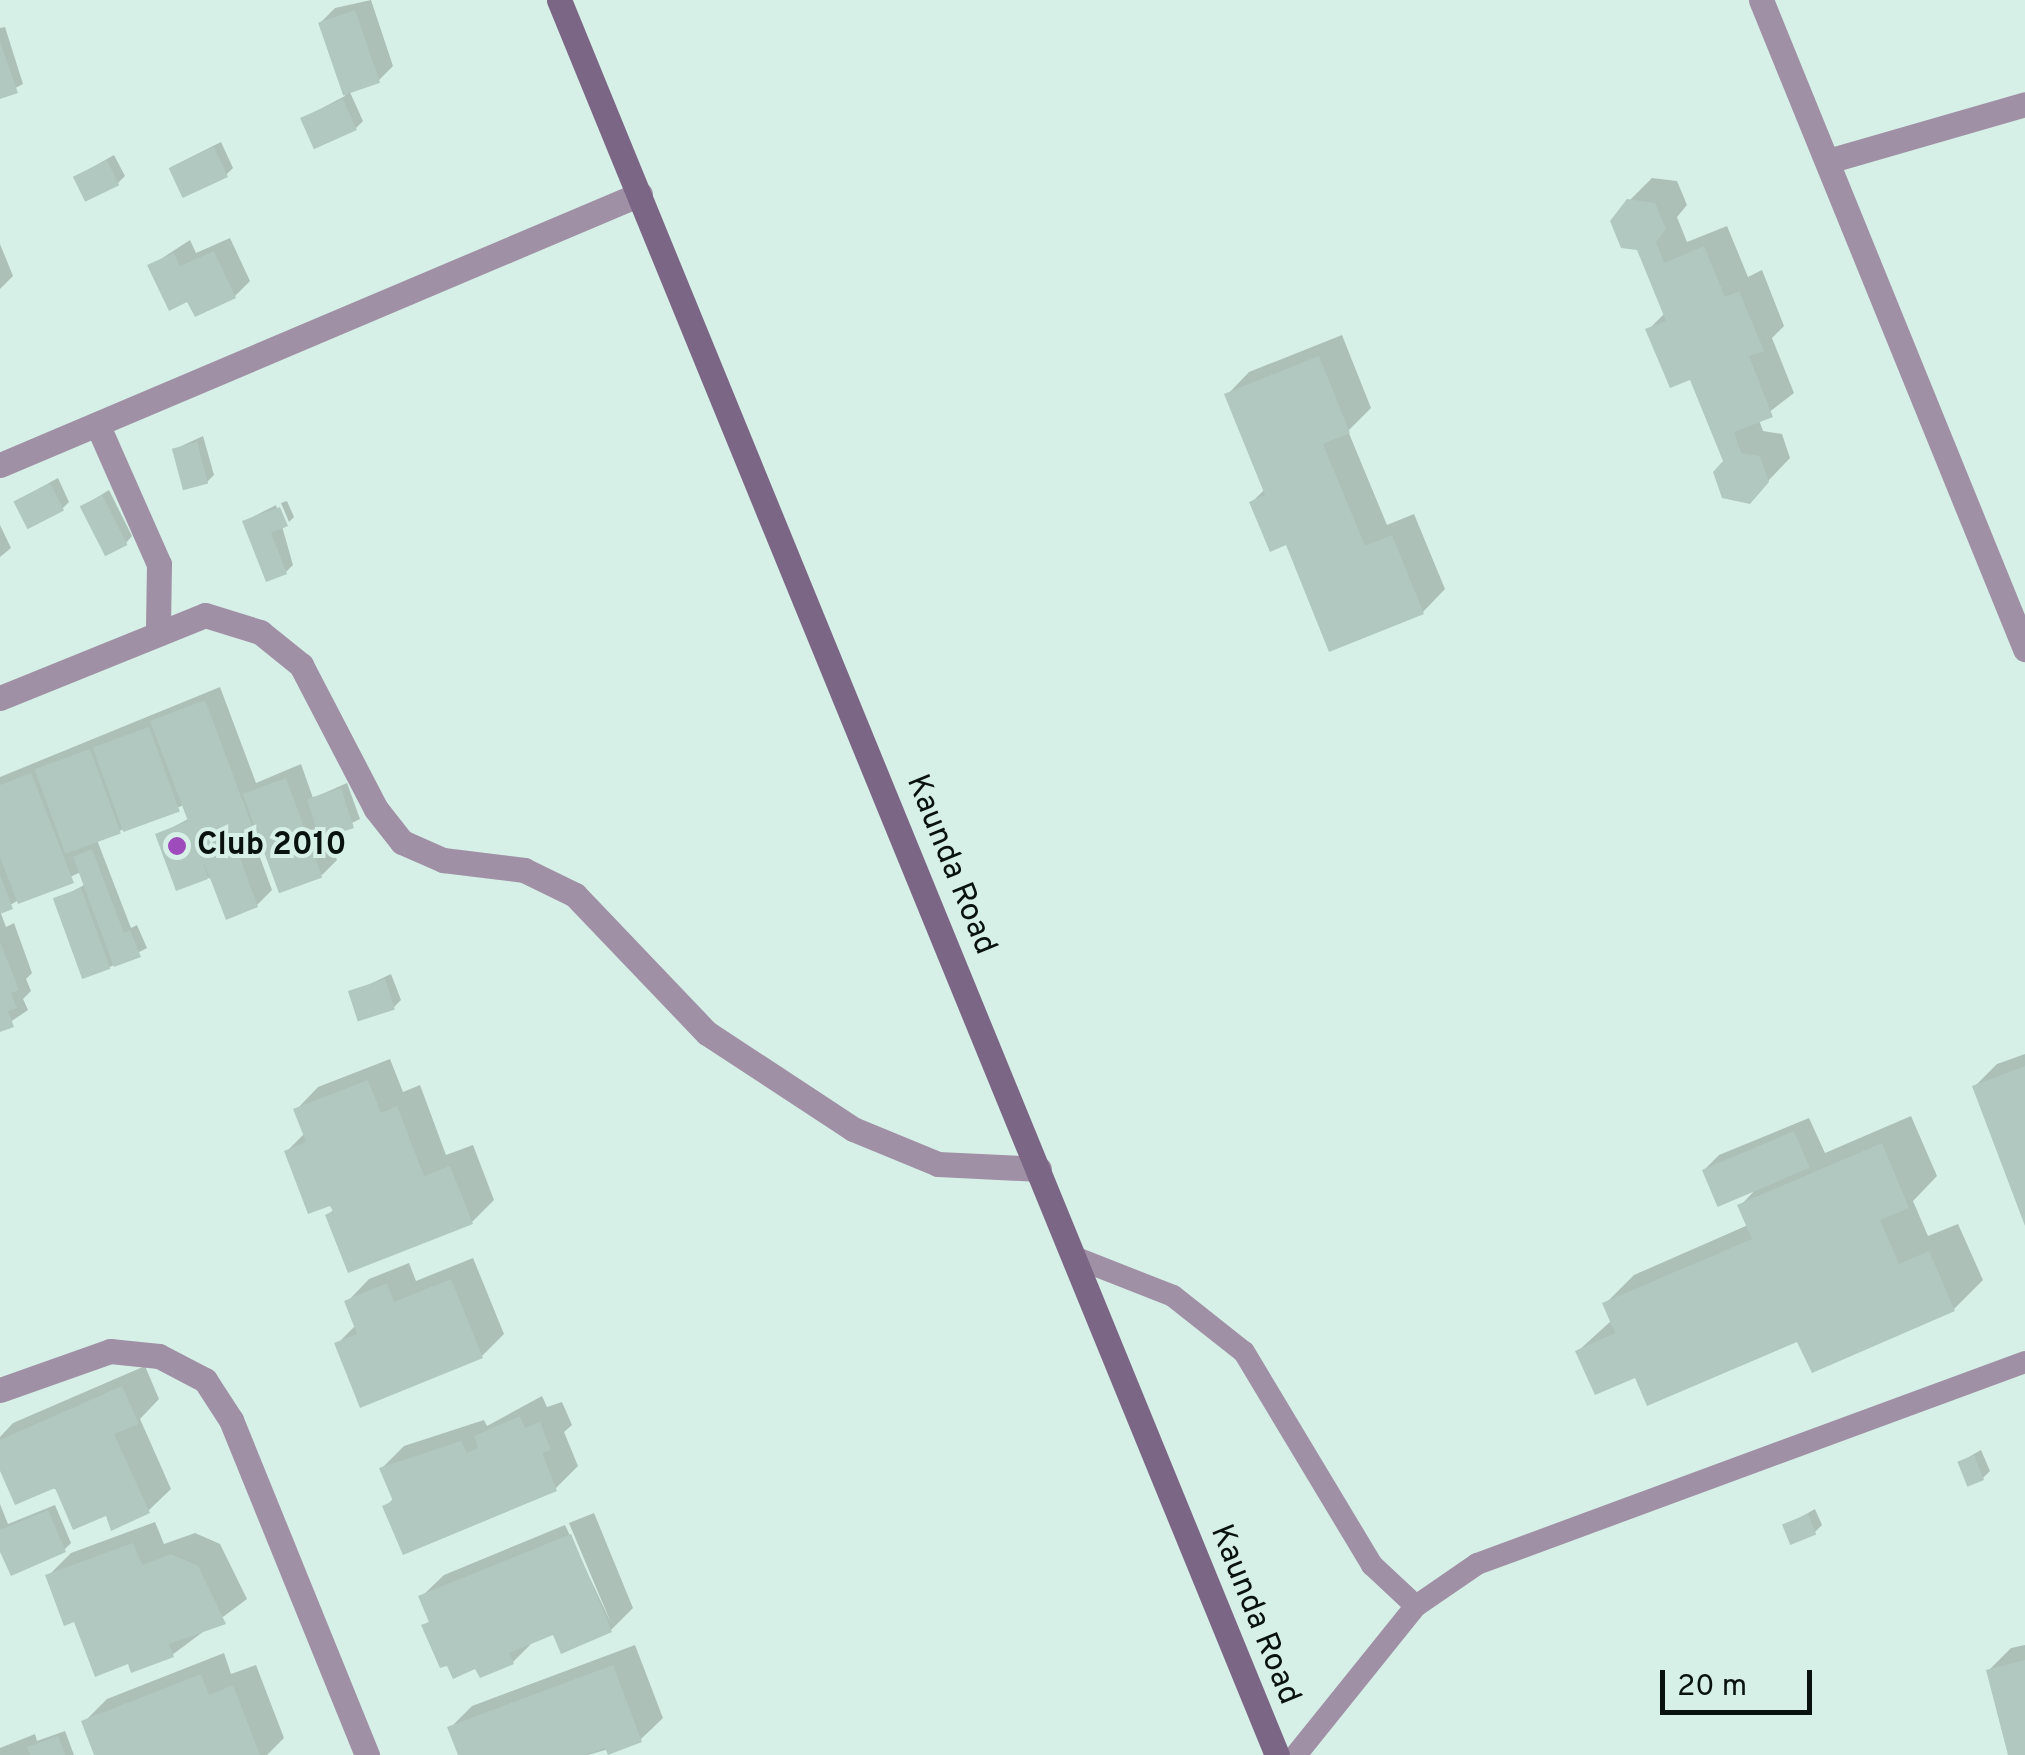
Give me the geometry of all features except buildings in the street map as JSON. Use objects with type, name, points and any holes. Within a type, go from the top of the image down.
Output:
[{"type":"main road","name":"Kaunda Road","points":[[558,0],[1277,1755]]},
{"type":"street","points":[[1761,0],[2025,649]]},
{"type":"street","points":[[1828,161],[2025,104]]},
{"type":"street","points":[[0,464],[98,426],[640,194]]},
{"type":"street","points":[[98,426],[159,564],[158,630]]},
{"type":"street","points":[[0,698],[158,630],[205,615],[260,632],[301,665],[376,808],[402,842],[443,860],[524,870],[575,895],[707,1033],[854,1130],[938,1164],[1039,1169]]},
{"type":"street","points":[[0,1390],[110,1351],[159,1356],[205,1380],[231,1420],[366,1755]]},
{"type":"lane","points":[[1074,1257],[1173,1296],[1244,1352],[1372,1564],[1416,1606]]},
{"type":"lane","points":[[1296,1755],[1416,1606],[1477,1564],[2025,1362]]},
{"type":"place","name":"Club 2010","points":[[177,846]]}]
